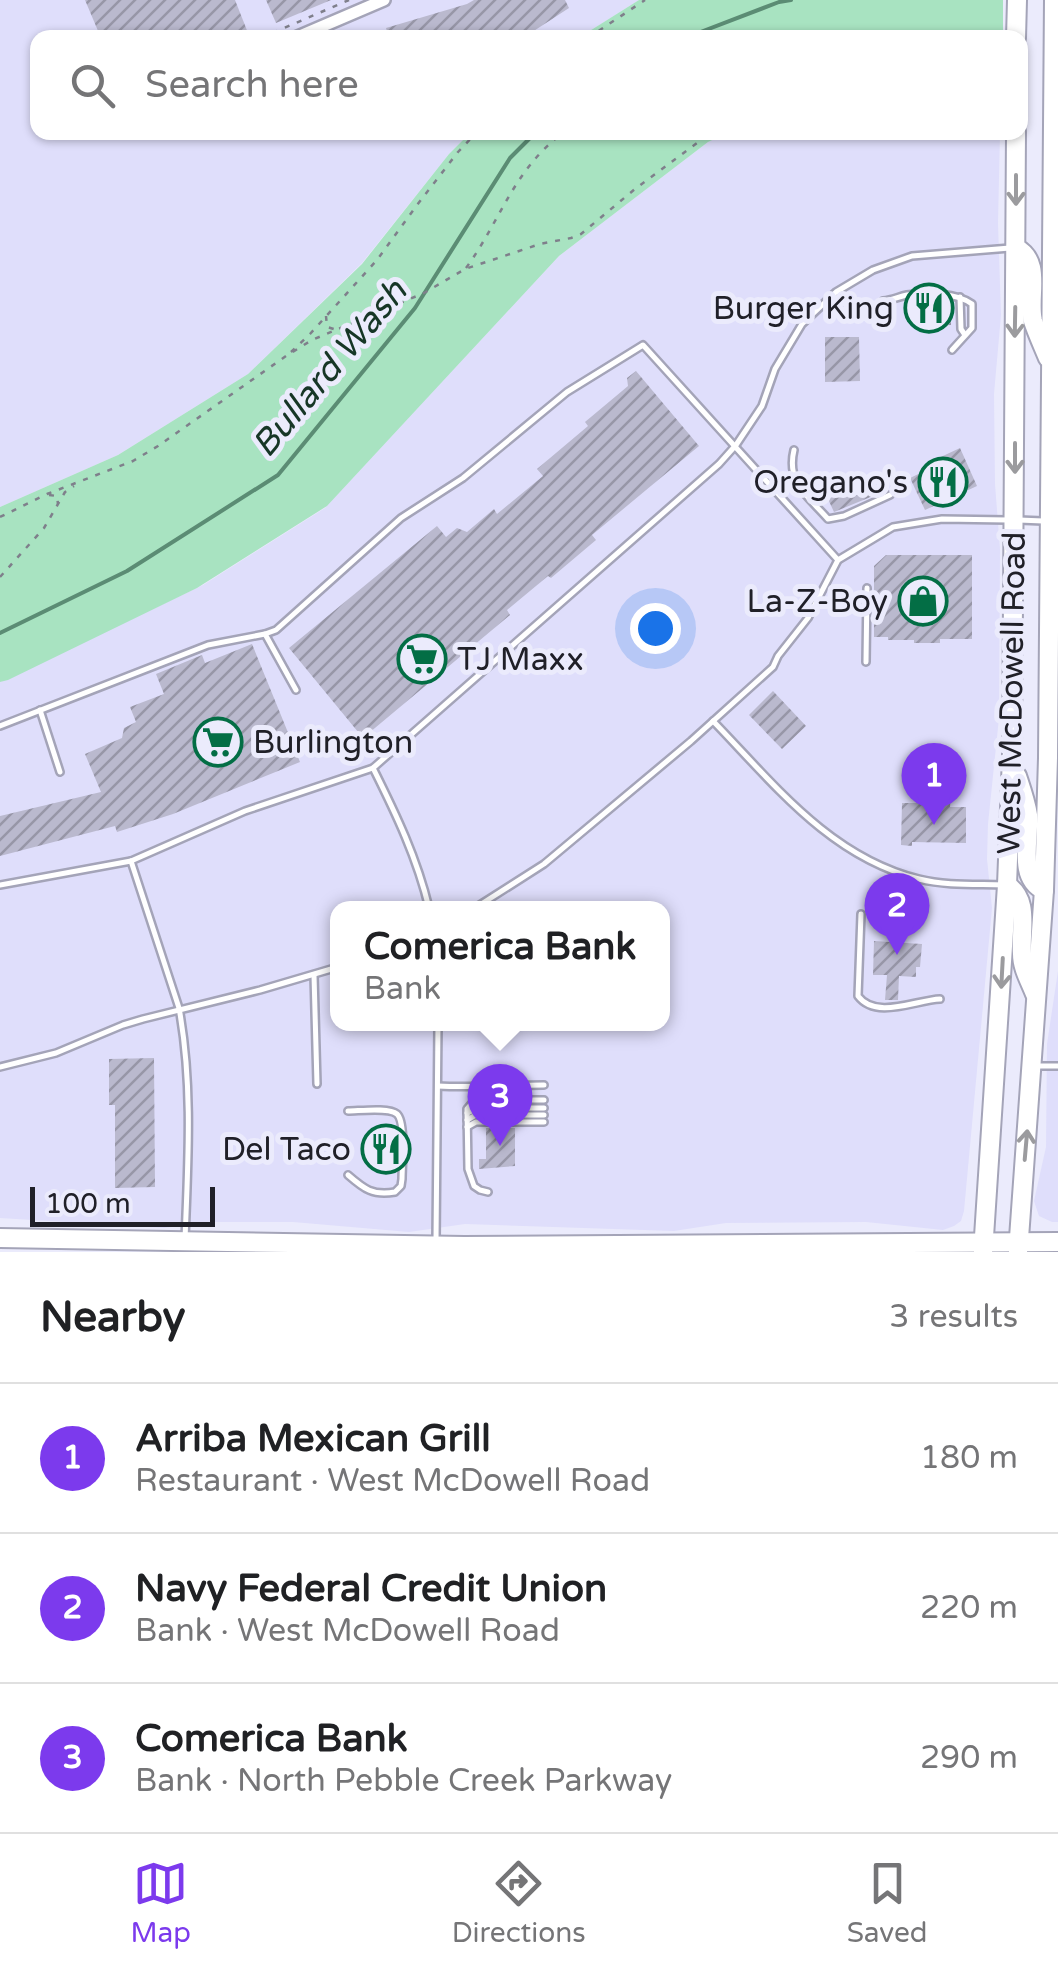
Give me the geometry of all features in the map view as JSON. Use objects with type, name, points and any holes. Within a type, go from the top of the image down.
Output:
[{"type":"main road","points":[[1016,30],[1017,0]]},
{"type":"main road","name":"West McDowell Road","points":[[1019,1247],[1044,890],[1055,304],[1054,0]]},
{"type":"main road","name":"West McDowell Road","points":[[984,1247],[1012,756],[1016,140]]},
{"type":"main road","points":[[1016,248],[1031,263],[1032,319],[1052,368]]},
{"type":"main road","points":[[1012,756],[1028,814],[1028,870],[1036,886],[1044,890]]},
{"type":"main road","points":[[1007,885],[1022,903],[1022,960],[1037,999]]},
{"type":"main road","points":[[0,1238],[182,1247],[436,1249],[1019,1247],[1058,1242]]},
{"type":"street","points":[[314,30],[384,0]]},
{"type":"lane","points":[[0,885],[131,860],[245,812],[373,768],[736,445],[762,406],[776,369],[802,324],[836,292],[873,270],[912,256],[1016,248]]},
{"type":"lane","points":[[883,301],[916,295],[960,297],[972,304],[972,328],[952,350]]},
{"type":"lane","points":[[960,297],[961,329],[965,335]]},
{"type":"lane","points":[[0,726],[208,644],[276,630],[402,518],[463,478],[567,392],[643,345],[838,560]]},
{"type":"lane","points":[[794,450],[794,481],[828,519],[890,495]]},
{"type":"lane","points":[[486,901],[544,864],[773,666],[808,618],[838,560],[893,526],[942,519],[1051,521]]},
{"type":"lane","points":[[866,662],[867,588]]},
{"type":"lane","points":[[265,634],[296,690]]},
{"type":"lane","points":[[40,710],[60,772]]},
{"type":"lane","points":[[713,720],[813,824],[868,860],[934,882],[1007,885]]},
{"type":"lane","points":[[373,768],[403,826],[427,901]]},
{"type":"lane","points":[[131,860],[179,1008],[187,1063],[182,1247]]},
{"type":"lane","points":[[861,914],[858,996],[862,1002],[902,1007],[940,999]]},
{"type":"lane","points":[[0,1067],[56,1053],[123,1024],[330,970]]},
{"type":"lane","points":[[314,975],[317,1084]]},
{"type":"lane","points":[[436,1249],[438,1031]]},
{"type":"lane","points":[[1032,1066],[1058,1066]]},
{"type":"lane","points":[[438,1086],[544,1085]]},
{"type":"lane","points":[[488,1192],[480,1190],[469,1176],[469,1105],[478,1100],[544,1100]]},
{"type":"lane","points":[[480,1108],[545,1115],[476,1122],[467,1120],[480,1108]]},
{"type":"lane","points":[[348,1112],[387,1110],[400,1118],[402,1180],[395,1192],[375,1194],[348,1176]]},
{"type":"path","points":[[280,30],[349,0]]},
{"type":"path","points":[[600,30],[645,0]]},
{"type":"path","points":[[286,356],[377,260],[469,140]]},
{"type":"path","points":[[466,269],[513,186],[554,140]]},
{"type":"path","points":[[0,517],[158,446],[312,340],[424,293],[466,269],[582,234],[701,140]]},
{"type":"path","points":[[473,256],[475,262],[484,263]]},
{"type":"path","points":[[326,314],[326,326],[338,330]]},
{"type":"path","points":[[0,577],[44,528],[65,492],[78,483]]},
{"type":"path","points":[[46,494],[57,496],[58,506]]},
{"type":"shaded area","points":[[0,0],[639,0],[591,30],[30,30],[30,140],[463,140],[362,263],[248,374],[118,455],[0,507]]},
{"type":"shaded area","points":[[712,140],[1000,140],[1001,315],[994,394],[1000,549],[999,718],[988,824],[992,908],[961,1221],[943,1230],[866,1222],[726,1223],[674,1231],[465,1224],[409,1232],[293,1222],[214,1222],[164,1228],[0,1218],[0,682],[203,585],[325,508],[559,256]]},
{"type":"shaded area","points":[[1058,971],[1058,1222],[1052,1222],[1039,1216],[1034,1201],[1046,1147],[1047,1044]]},
{"type":"green space","points":[[639,0],[1003,0],[1003,30],[591,30]]},
{"type":"green space","points":[[463,140],[712,140],[559,256],[327,506],[197,588],[0,682],[0,507],[118,455],[248,374],[362,264]]},
{"type":"building","points":[[85,0],[235,0],[247,30],[98,30]]},
{"type":"building","points":[[266,0],[331,0],[276,23]]},
{"type":"building","points":[[474,0],[565,0],[569,8],[535,30],[387,30]]},
{"type":"building","name":"Burger King","points":[[906,302],[951,302],[951,325],[919,326],[907,322]]},
{"type":"building","points":[[825,337],[859,337],[860,381],[825,382]]},
{"type":"building","points":[[636,371],[699,446],[592,535],[596,540],[507,610],[510,615],[363,738],[289,648],[437,526],[446,537],[457,528],[467,532],[494,509],[497,514],[543,476],[537,469],[588,426],[585,422],[628,386],[627,378]]},
{"type":"building","name":"Oregano's","points":[[960,448],[977,486],[925,510],[910,478],[931,468],[930,462]]},
{"type":"building","points":[[866,481],[873,496],[834,512],[828,499]]},
{"type":"building","name":"La-Z-Boy","points":[[886,555],[972,555],[972,639],[914,643],[874,637],[874,566]]},
{"type":"building","name":"Burlington","points":[[252,644],[300,762],[173,814],[117,832],[115,826],[0,856],[0,816],[101,792],[85,754],[122,738],[124,728],[136,722],[130,707],[164,694],[156,674],[202,655],[205,663]]},
{"type":"building","points":[[773,691],[806,726],[782,749],[749,715]]},
{"type":"building","points":[[917,793],[951,793],[950,807],[966,807],[966,843],[901,845],[902,803],[917,803]]},
{"type":"building","points":[[874,941],[922,944],[916,977],[899,976],[898,1000],[885,1000],[887,975],[873,975]]},
{"type":"building","points":[[154,1058],[155,1187],[115,1188],[115,1105],[109,1105],[109,1059]]},
{"type":"building","points":[[486,1128],[515,1128],[515,1166],[479,1169],[479,1159],[486,1159]]},
{"type":"building","name":"Del Taco","points":[[375,1130],[395,1130],[396,1168],[376,1168]]},
{"type":"waterway","name":"Bullard Wash","points":[[706,30],[791,0]]},
{"type":"waterway","name":"Bullard Wash","points":[[0,633],[127,571],[278,475],[415,308],[510,158],[528,140]]},
{"type":"place","name":"Burger King","points":[[929,308]]},
{"type":"place","name":"Oregano's","points":[[943,482]]},
{"type":"place","name":"La-Z-Boy","points":[[923,601]]},
{"type":"place","name":"TJ Maxx","points":[[422,659]]},
{"type":"place","name":"Burlington","points":[[218,742]]},
{"type":"place","name":"Arriba Mexican Grill","points":[[934,825]]},
{"type":"place","name":"Navy Federal Credit Union","points":[[897,955]]},
{"type":"place","name":"Comerica Bank","points":[[500,1146]]},
{"type":"place","name":"Del Taco","points":[[386,1149]]}]
